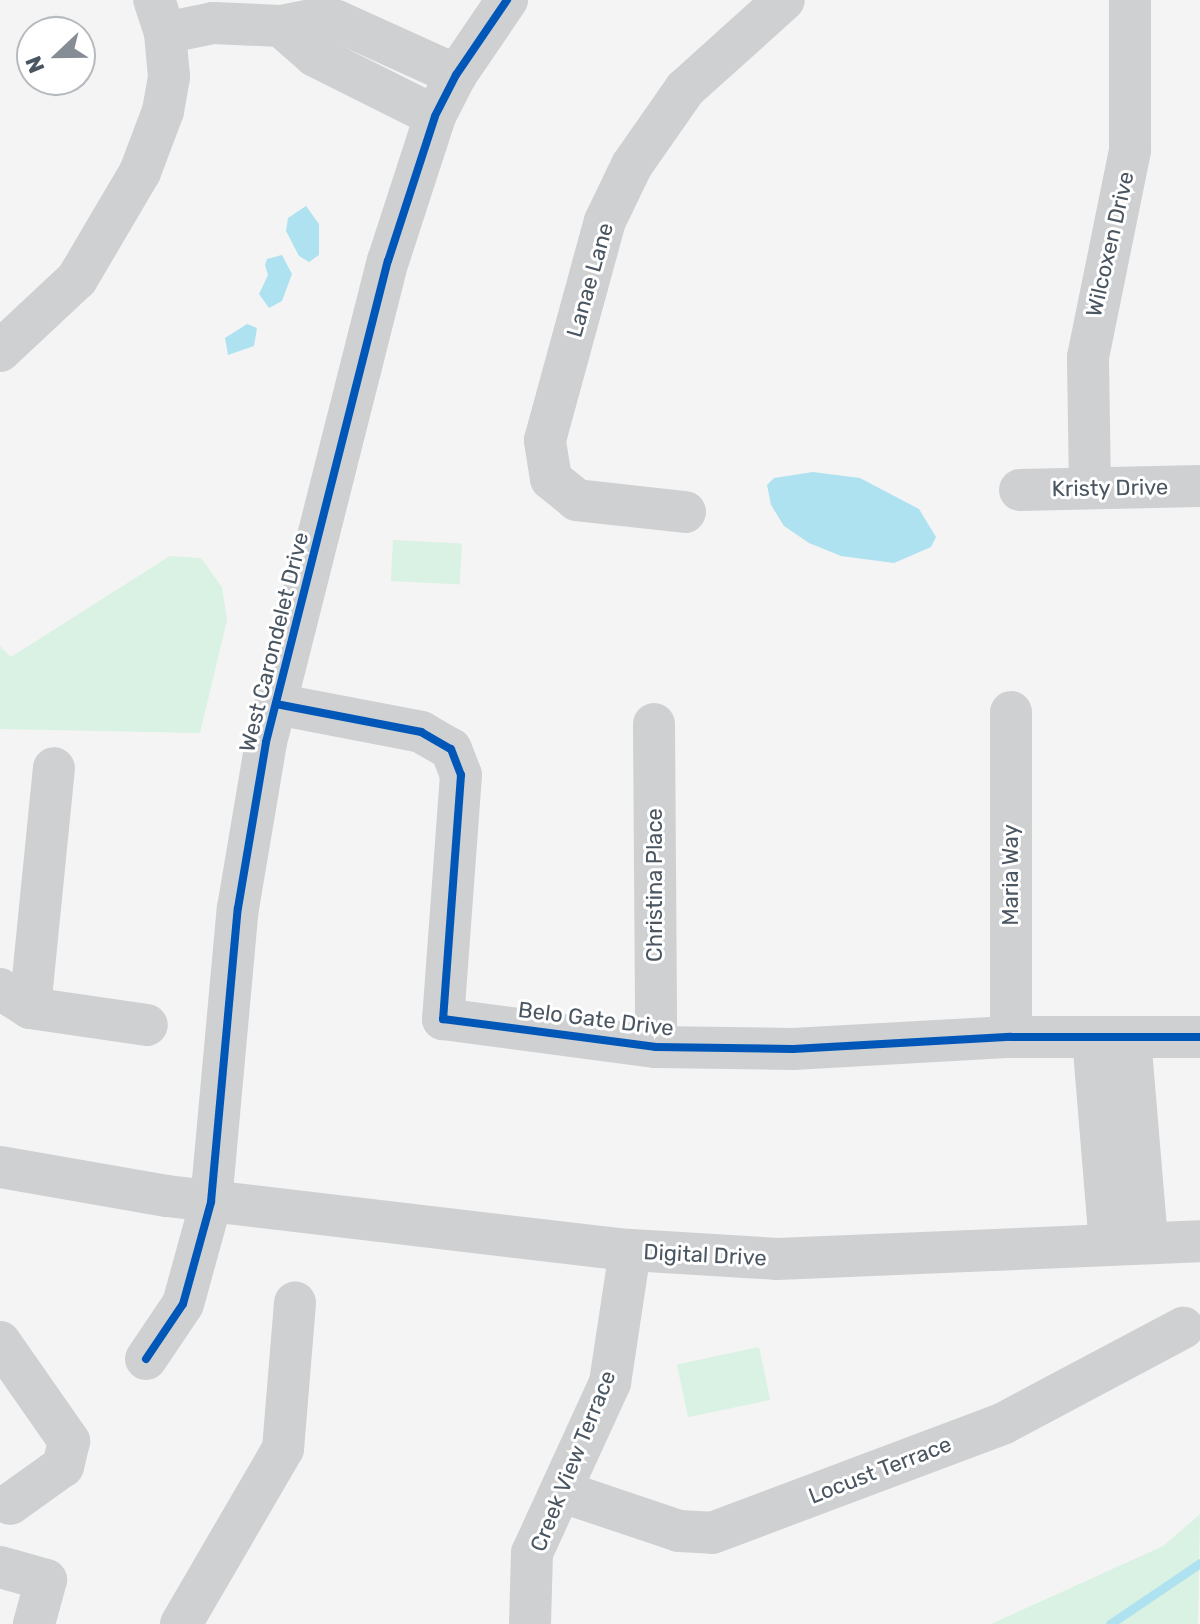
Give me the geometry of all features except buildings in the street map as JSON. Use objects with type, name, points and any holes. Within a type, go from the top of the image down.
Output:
[{"type":"street","name":"West Carondelet Drive","points":[[146,1359],[183,1304],[211,1202],[238,908],[276,704],[388,261],[435,116],[456,75],[507,0]]},
{"type":"street","name":"Lanae Lane","points":[[685,512],[577,500],[551,479],[545,440],[605,221],[632,165],[685,89],[784,0]]},
{"type":"street","name":"Wilcoxen Drive","points":[[1090,488],[1088,357],[1130,150],[1130,0]]},
{"type":"street","points":[[0,351],[77,279],[140,172],[163,111],[169,77],[160,16],[213,23],[281,26],[321,18],[337,21],[456,75]]},
{"type":"street","points":[[281,26],[315,56],[435,116]]},
{"type":"street","name":"Kristy Drive","points":[[1020,490],[1200,486]]},
{"type":"street","name":"Belo Gate Drive","points":[[276,704],[421,732],[451,749],[461,775],[443,1019],[656,1047],[793,1049],[1011,1037],[1200,1037]]},
{"type":"street","name":"Maria Way","points":[[1011,712],[1011,1037]]},
{"type":"street","name":"Christina Place","points":[[654,724],[656,1047]]},
{"type":"street","points":[[54,768],[15,998],[147,1025]]},
{"type":"street","points":[[1111,1038],[1129,1242]]},
{"type":"street","name":"Digital Drive","points":[[0,1167],[211,1202],[630,1250],[777,1259],[1200,1241]]},
{"type":"street","name":"Creek View Terrace","points":[[530,1624],[532,1553],[563,1492],[610,1383],[630,1250]]},
{"type":"street","points":[[181,1624],[283,1449],[295,1302]]},
{"type":"street","name":"Locust Terrace","points":[[563,1492],[679,1531],[712,1533],[1004,1423],[1183,1328]]},
{"type":"street","points":[[0,1342],[69,1441],[63,1466],[10,1504]]},
{"type":"street","points":[[0,1567],[46,1580],[34,1624]]},
{"type":"green space","points":[[393,540],[462,544],[460,585],[391,581]]},
{"type":"green space","points":[[170,556],[201,558],[222,587],[227,620],[200,733],[0,729],[0,646],[11,657]]},
{"type":"green space","points":[[759,1347],[770,1400],[688,1417],[677,1364]]},
{"type":"green space","points":[[1200,1514],[1198,1624],[991,1624],[1163,1546]]},
{"type":"water","points":[[306,206],[319,224],[319,255],[309,262],[299,256],[286,231],[288,218]]},
{"type":"water","points":[[282,255],[292,274],[282,301],[269,308],[259,294],[268,275],[265,265],[267,259]]},
{"type":"water","points":[[247,324],[257,328],[254,346],[228,355],[225,338]]},
{"type":"water","points":[[813,472],[860,478],[919,509],[936,537],[931,547],[894,563],[841,556],[809,543],[784,526],[771,505],[767,485],[774,478]]},
{"type":"waterway","points":[[1110,1624],[1200,1563]]},
{"type":"cycle path","points":[[146,1359],[183,1304],[211,1202],[238,908],[266,742],[388,261],[435,116],[456,75],[507,0]]},
{"type":"cycle path","points":[[276,704],[421,732],[451,749],[461,775],[443,1019],[656,1047],[793,1049],[1011,1037],[1200,1037]]}]
